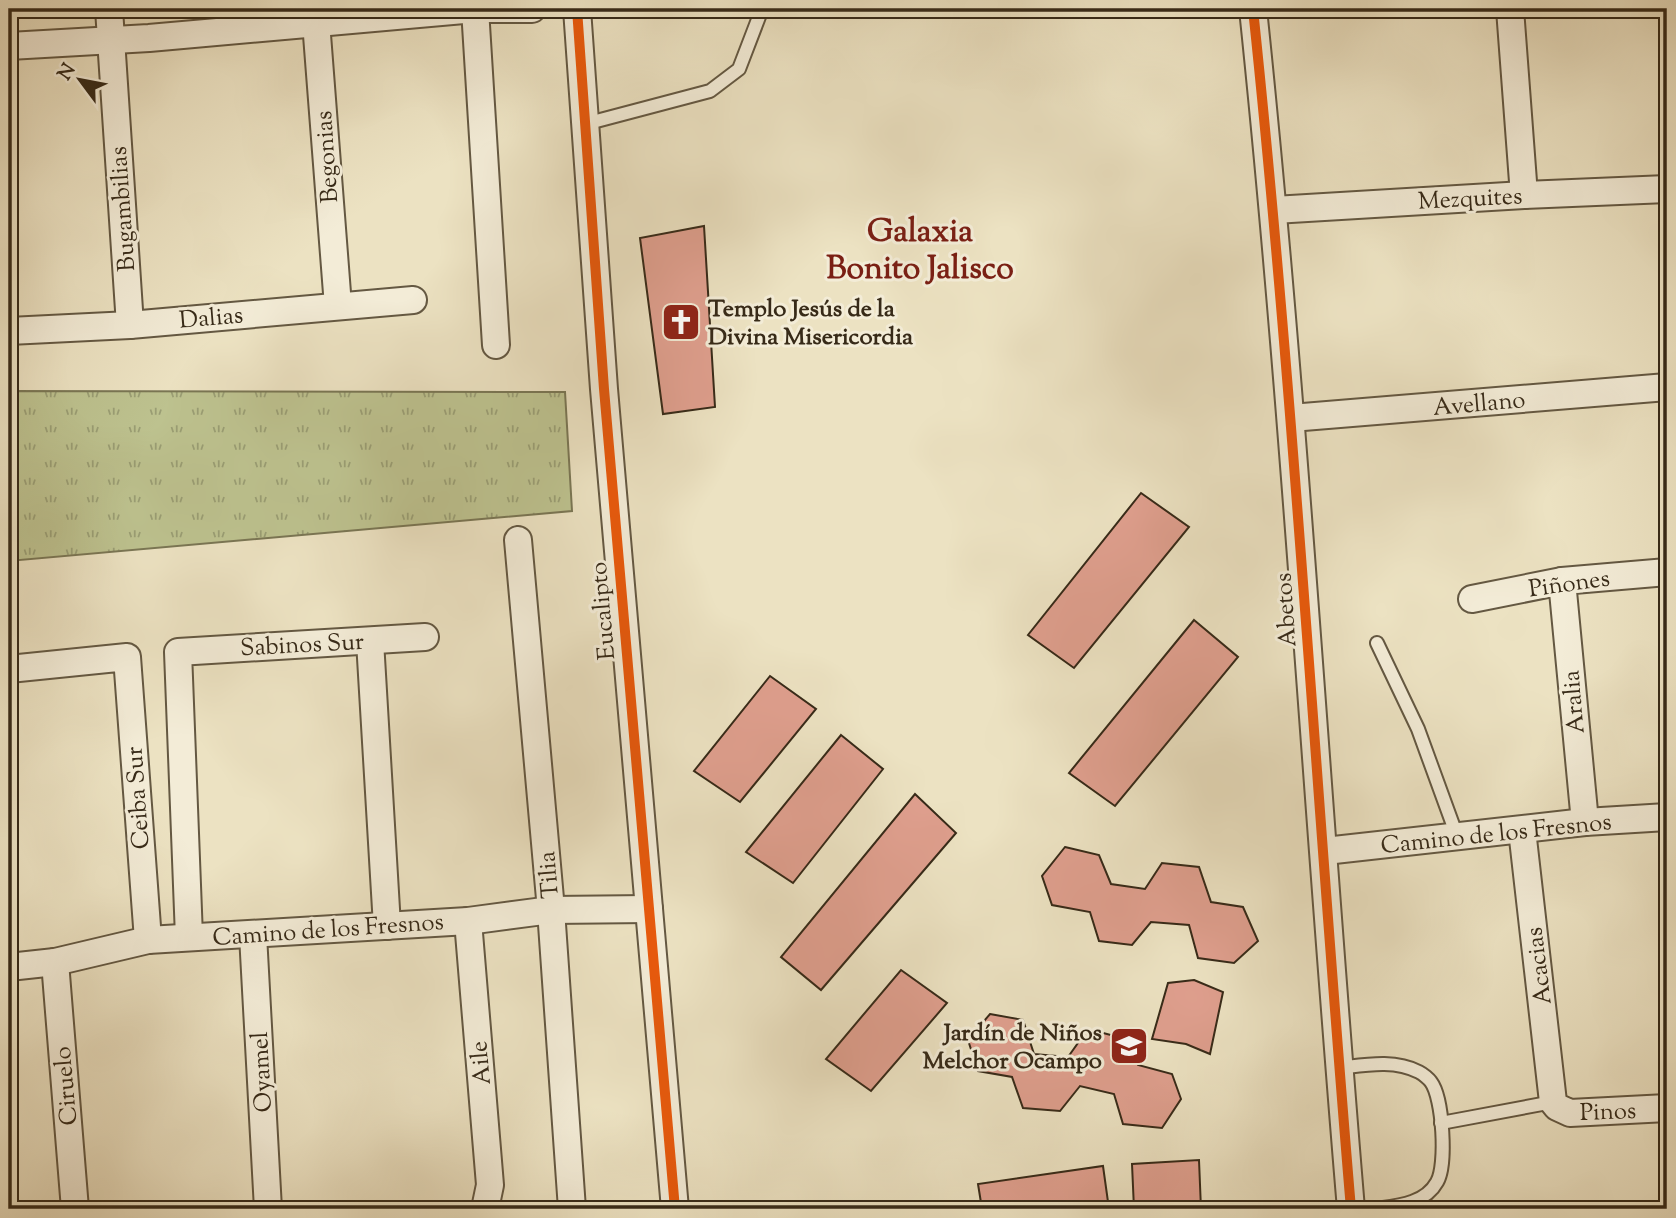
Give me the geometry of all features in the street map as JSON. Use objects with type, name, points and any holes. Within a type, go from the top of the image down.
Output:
[{"type":"street","name":"Bugambilias","points":[[109,9],[130,325]]},
{"type":"street","points":[[475,9],[496,345]]},
{"type":"street","points":[[9,46],[111,40],[315,16],[533,9]]},
{"type":"street","name":"Eucalipto","points":[[577,9],[605,403],[675,1209]]},
{"type":"street","name":"Abetos","points":[[1252,9],[1274,210],[1352,1209]]},
{"type":"street","points":[[1510,9],[1524,195]]},
{"type":"street","name":"Begonias","points":[[315,16],[338,306]]},
{"type":"street","name":"Mezquites","points":[[1274,210],[1667,189]]},
{"type":"street","name":"Dalias","points":[[9,331],[130,325],[413,300]]},
{"type":"street","name":"Avellano","points":[[1291,418],[1667,387]]},
{"type":"street","name":"Tilia","points":[[518,540],[551,909],[572,1209]]},
{"type":"street","name":"Piñones","points":[[1472,598],[1562,581],[1667,572]]},
{"type":"street","name":"Aralia","points":[[1562,581],[1585,822]]},
{"type":"street","name":"Sabinos Sur","points":[[189,937],[178,652],[425,637]]},
{"type":"street","points":[[370,641],[387,926]]},
{"type":"street","name":"Ceiba Sur","points":[[9,669],[127,657],[148,940]]},
{"type":"street","name":"Camino de los Fresnos","points":[[1325,851],[1585,822],[1667,817]]},
{"type":"street","name":"Acacias","points":[[1522,830],[1553,1102]]},
{"type":"street","name":"Camino de los Fresnos","points":[[9,967],[55,962],[148,940],[468,921],[551,909],[649,909]]},
{"type":"street","name":"Aile","points":[[468,921],[490,1185],[486,1208]]},
{"type":"street","name":"Oyamel","points":[[253,935],[268,1209]]},
{"type":"street","name":"Ciruelo","points":[[55,962],[75,1209]]},
{"type":"street","name":"Pinos","points":[[1553,1102],[1563,1111],[1570,1113],[1667,1108]]},
{"type":"lane","points":[[586,124],[710,91],[739,69],[762,9]]},
{"type":"lane","points":[[1377,643],[1418,729],[1457,836]]},
{"type":"lane","points":[[1339,1068],[1385,1064],[1419,1072],[1431,1082],[1436,1094],[1441,1123],[1443,1167],[1437,1184],[1406,1205],[1376,1209]]},
{"type":"lane","points":[[1441,1123],[1553,1102]]},
{"type":"green space","points":[[9,391],[565,392],[572,511],[9,561]]},
{"type":"building","name":"Templo Jesús de la Divina Misericordia","points":[[704,226],[715,407],[663,414],[640,238]]},
{"type":"building","points":[[1141,493],[1189,527],[1074,668],[1028,635]]},
{"type":"building","points":[[1194,620],[1238,657],[1115,806],[1069,773]]},
{"type":"building","points":[[770,676],[816,709],[740,802],[694,771]]},
{"type":"building","points":[[841,735],[883,769],[793,883],[746,852]]},
{"type":"building","points":[[915,794],[956,833],[821,990],[781,957]]},
{"type":"building","points":[[1065,847],[1099,855],[1111,884],[1145,889],[1162,863],[1199,867],[1211,902],[1243,907],[1258,941],[1234,963],[1198,958],[1189,925],[1151,922],[1132,945],[1099,941],[1090,912],[1052,905],[1042,876]]},
{"type":"building","points":[[901,970],[947,1003],[871,1091],[826,1059]]},
{"type":"building","points":[[1194,980],[1223,992],[1210,1054],[1186,1044],[1152,1039],[1168,983]]},
{"type":"building","points":[[990,1014],[1023,1020],[1034,1054],[1068,1057],[1088,1029],[1126,1039],[1138,1065],[1172,1074],[1181,1099],[1162,1128],[1123,1124],[1114,1094],[1080,1086],[1060,1111],[1023,1108],[1012,1077],[978,1071],[968,1040]]},
{"type":"building","points":[[1199,1160],[1201,1209],[1134,1209],[1132,1164]]},
{"type":"building","points":[[1103,1166],[1109,1209],[982,1209],[978,1184]]},
{"type":"cycle path","points":[[577,9],[604,389],[675,1209]]},
{"type":"cycle path","points":[[1253,9],[1294,459],[1351,1209]]},
{"type":"place","name":"Templo Jesús de la Divina Misericordia","points":[[681,322]]},
{"type":"place","name":"Jardín de Niños Melchor Ocampo","points":[[1129,1046]]},
{"type":"district","name":"Galaxia Bonito Jalisco","points":[[920,248]]}]
